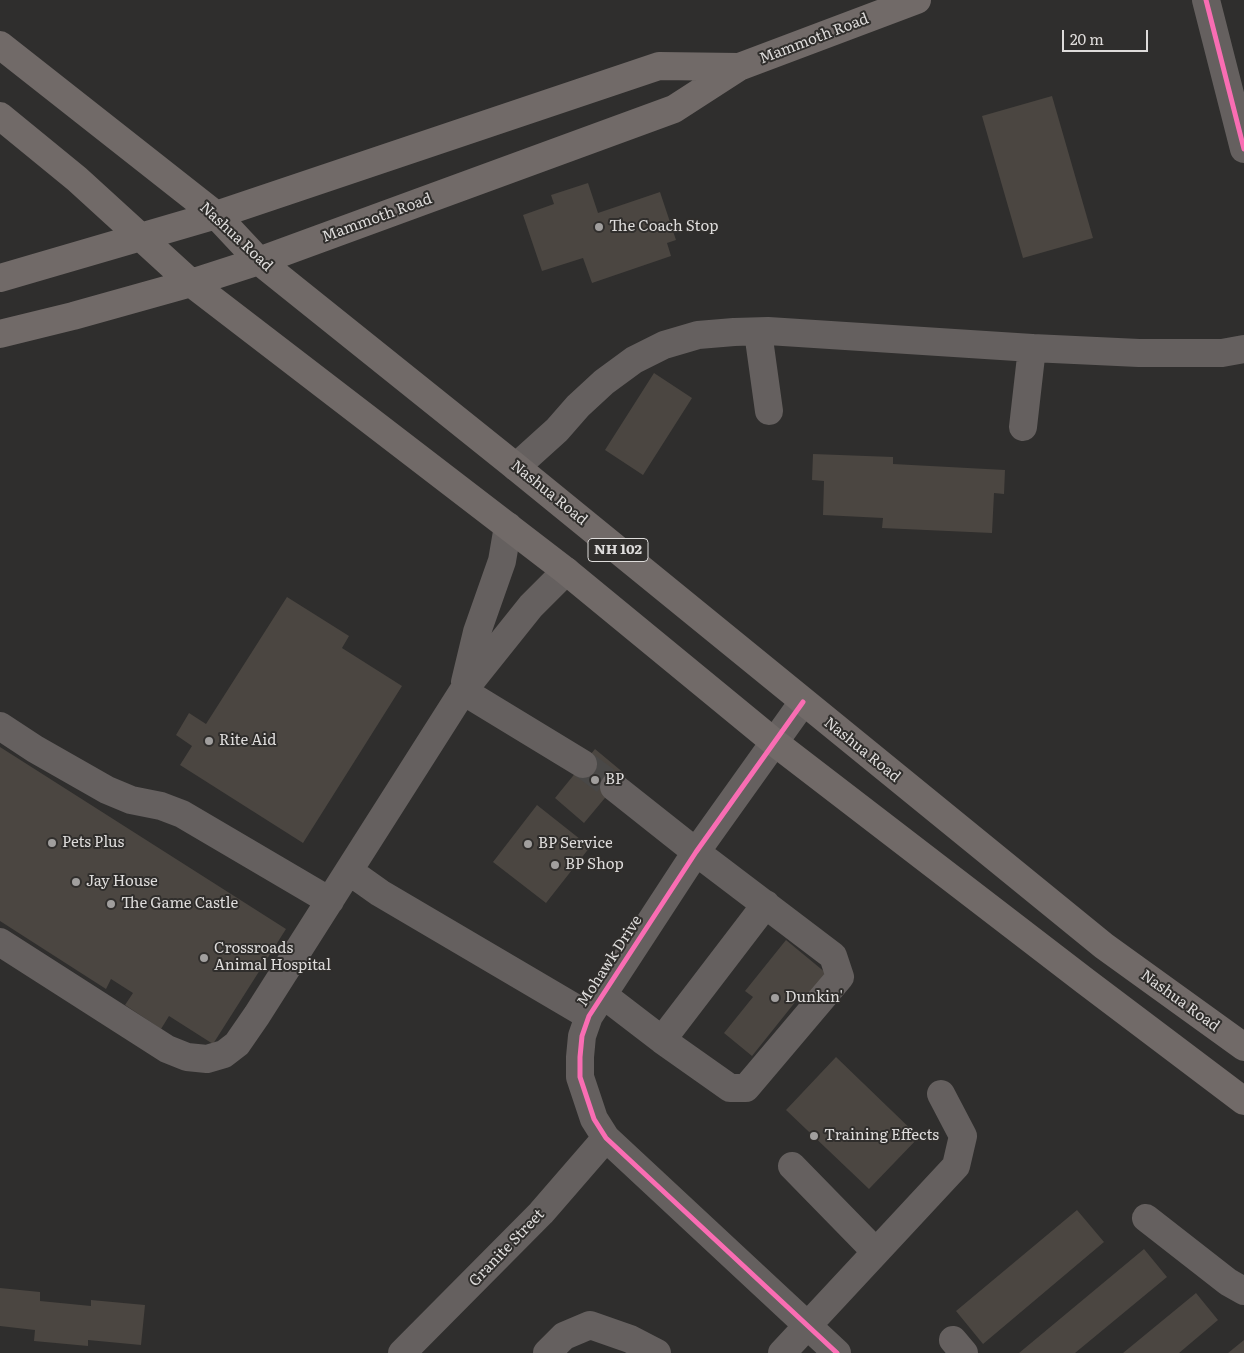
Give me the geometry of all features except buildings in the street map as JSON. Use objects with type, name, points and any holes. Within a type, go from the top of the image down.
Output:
[{"type":"main road","name":"Mammoth Road","points":[[0,334],[191,283],[259,261],[674,109],[739,67],[917,0]]},
{"type":"main road","name":"Nashua Road","points":[[0,45],[216,215],[259,261],[516,467],[1104,946],[1244,1047]]},
{"type":"main road","name":"Mammoth Road","points":[[0,278],[216,215],[659,66],[739,67]]},
{"type":"main road","name":"NH 102","points":[[0,116],[77,179],[191,283],[566,571],[774,742],[1244,1102]]},
{"type":"street","points":[[1206,0],[1244,149]]},
{"type":"street","points":[[516,467],[557,430],[578,406],[604,382],[634,360],[664,345],[698,335],[758,332],[1139,353],[1222,353],[1244,349]]},
{"type":"street","points":[[758,332],[769,411]]},
{"type":"street","points":[[1023,427],[1032,348]]},
{"type":"street","points":[[463,691],[477,632],[502,561],[508,526]]},
{"type":"street","points":[[0,942],[167,1049],[187,1057],[207,1059],[224,1054],[237,1044],[463,691],[531,606],[566,571]]},
{"type":"street","points":[[463,691],[583,764]]},
{"type":"street","name":"Mohawk Drive","points":[[803,702],[696,852],[596,1005],[582,1036],[580,1076],[594,1119],[606,1138],[837,1353]]},
{"type":"street","points":[[0,726],[107,790],[131,800],[161,806],[182,814],[330,901]]},
{"type":"street","points":[[596,1005],[662,1040],[730,1088],[746,1088],[840,977],[833,956],[614,787]]},
{"type":"street","name":"Mohawk Drive","points":[[349,871],[380,893],[596,1005]]},
{"type":"street","points":[[662,1040],[766,904]]},
{"type":"street","points":[[782,1353],[956,1166],[963,1136],[941,1094]]},
{"type":"street","name":"Granite Street","points":[[402,1353],[541,1213],[606,1138]]},
{"type":"street","points":[[792,1166],[876,1252]]},
{"type":"street","points":[[1146,1218],[1228,1282],[1244,1291]]},
{"type":"street","points":[[547,1353],[564,1336],[590,1325],[623,1346],[657,1353]]},
{"type":"tunnel","points":[[583,764],[614,787]]},
{"type":"cycle path","points":[[1206,0],[1244,149]]},
{"type":"cycle path","points":[[803,702],[696,852],[589,1016],[582,1036],[580,1077],[594,1119],[606,1138],[837,1353]]},
{"type":"place","name":"The Coach Stop","points":[[599,227]]},
{"type":"place","name":"Rite Aid","points":[[209,741]]},
{"type":"place","name":"BP","points":[[595,780]]},
{"type":"place","name":"Pets Plus","points":[[52,843]]},
{"type":"place","name":"BP Service","points":[[528,844]]},
{"type":"place","name":"BP Shop","points":[[555,865]]},
{"type":"place","name":"Jay House","points":[[76,882]]},
{"type":"place","name":"The Game Castle","points":[[111,904]]},
{"type":"place","name":"Crossroads Animal Hospital","points":[[204,958]]},
{"type":"place","name":"Dunkin'","points":[[775,998]]},
{"type":"place","name":"Training Effects","points":[[814,1136]]}]
